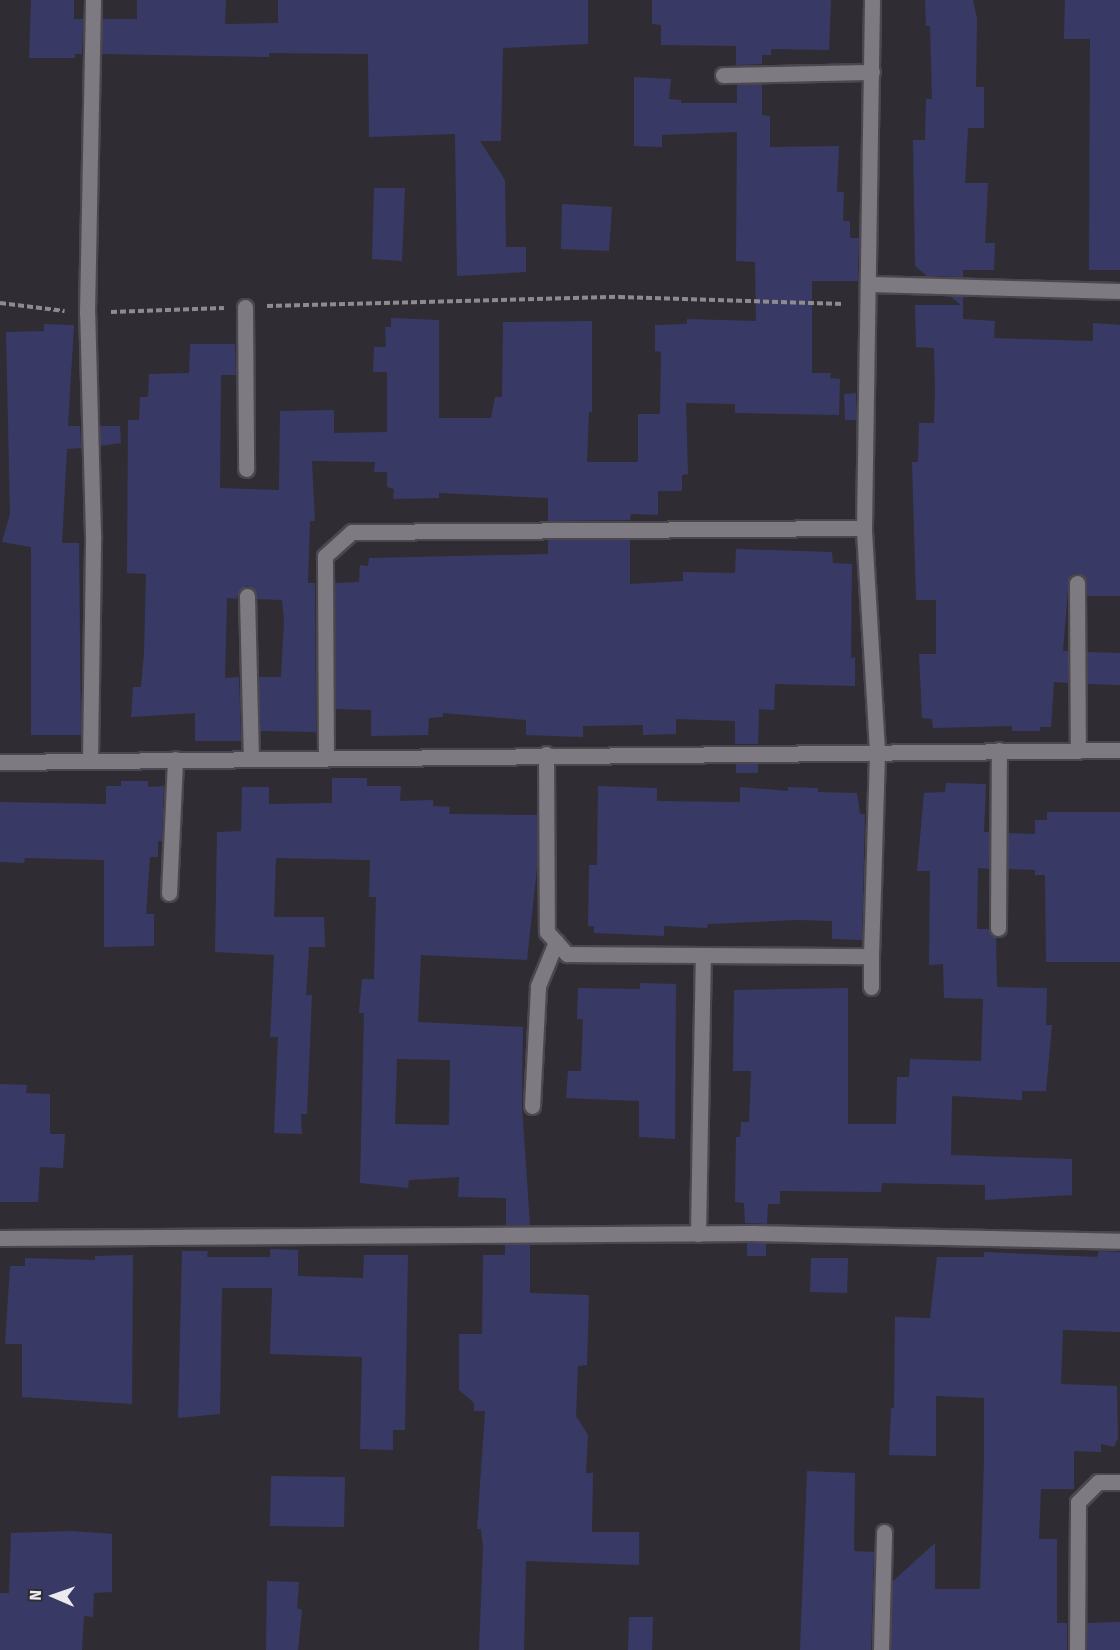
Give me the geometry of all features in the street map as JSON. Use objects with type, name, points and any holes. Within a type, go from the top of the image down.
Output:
[{"type":"street","points":[[90,760],[93,535],[87,313],[93,0]]},
{"type":"street","points":[[871,987],[877,750],[864,528],[872,0]]},
{"type":"street","points":[[723,75],[872,72]]},
{"type":"street","points":[[869,284],[1120,291]]},
{"type":"street","points":[[245,307],[246,469]]},
{"type":"street","points":[[326,757],[325,556],[352,532],[864,528]]},
{"type":"street","points":[[1077,583],[1078,750]]},
{"type":"street","points":[[247,596],[251,758]]},
{"type":"street","points":[[0,762],[877,750],[1120,750]]},
{"type":"street","points":[[999,750],[999,928]]},
{"type":"street","points":[[546,754],[547,932],[567,954],[870,956]]},
{"type":"street","points":[[169,893],[174,759]]},
{"type":"street","points":[[532,1106],[538,986],[556,942]]},
{"type":"street","points":[[698,1234],[703,955]]},
{"type":"street","points":[[0,1238],[698,1234],[1120,1241]]},
{"type":"street","points":[[1077,1650],[1078,1502],[1098,1482],[1120,1482]]},
{"type":"street","points":[[882,1650],[884,1532]]},
{"type":"path","points":[[0,303],[87,313],[619,297],[869,305]]},
{"type":"building","points":[[31,0],[74,0],[74,19],[83,19],[82,54],[75,54],[75,58],[29,58]]},
{"type":"building","points":[[137,0],[226,0],[225,24],[278,23],[278,0],[588,0],[588,44],[503,48],[501,141],[480,141],[505,180],[506,247],[526,247],[526,272],[457,276],[455,134],[369,137],[368,54],[269,53],[269,57],[102,54],[102,19],[137,19]]},
{"type":"building","points":[[652,0],[831,0],[829,50],[771,49],[771,55],[762,55],[762,64],[736,65],[736,46],[661,45],[661,25],[652,24]]},
{"type":"building","points":[[925,0],[973,0],[977,19],[976,87],[984,87],[984,128],[968,128],[965,183],[988,183],[985,243],[995,243],[994,270],[963,270],[963,277],[927,276],[915,266],[913,140],[925,140],[926,99],[932,99],[930,26],[926,26]]},
{"type":"building","points":[[1065,0],[1120,0],[1120,270],[1089,270],[1090,39],[1064,39]]},
{"type":"building","points":[[634,77],[671,79],[669,99],[681,100],[681,103],[737,103],[737,84],[762,84],[762,115],[770,116],[770,147],[839,146],[837,192],[844,192],[843,221],[850,221],[850,238],[859,238],[858,281],[812,281],[812,373],[831,373],[830,378],[840,379],[839,415],[735,413],[735,404],[686,403],[688,474],[682,475],[682,491],[658,491],[658,515],[631,514],[630,520],[548,521],[548,498],[439,493],[439,498],[393,499],[394,489],[387,487],[387,472],[374,472],[375,462],[312,461],[315,521],[310,521],[308,583],[315,583],[316,732],[260,731],[259,677],[281,677],[284,621],[282,600],[257,599],[255,590],[247,586],[239,591],[237,599],[227,598],[225,678],[239,677],[241,741],[195,741],[195,713],[131,717],[133,687],[141,687],[146,574],[127,573],[128,420],[139,420],[140,397],[148,397],[149,374],[189,373],[190,344],[235,344],[236,375],[221,375],[220,488],[279,490],[280,411],[334,410],[334,433],[387,432],[387,372],[373,372],[374,347],[386,347],[385,327],[391,327],[391,318],[439,320],[439,418],[491,418],[495,397],[502,397],[503,322],[592,321],[592,412],[589,412],[587,462],[638,462],[638,414],[660,414],[661,352],[655,351],[655,325],[687,324],[687,319],[756,321],[755,262],[736,261],[737,132],[662,135],[662,147],[634,146]]},
{"type":"building","points":[[374,188],[405,188],[402,261],[372,259]]},
{"type":"building","points":[[562,204],[612,207],[609,251],[561,249]]},
{"type":"building","points":[[950,296],[963,296],[963,319],[995,321],[994,338],[1093,341],[1093,323],[1120,325],[1120,596],[1087,596],[1085,578],[1076,573],[1069,578],[1063,651],[1068,651],[1068,683],[1054,682],[1051,727],[1040,727],[1040,731],[1012,731],[1012,726],[933,728],[932,719],[922,718],[919,654],[936,654],[936,600],[916,600],[912,462],[918,462],[919,423],[934,423],[935,391],[934,348],[916,347],[915,305],[961,305]]},
{"type":"building","points":[[44,324],[74,325],[68,426],[80,426],[81,448],[67,449],[62,543],[79,543],[81,735],[31,735],[31,547],[2,542],[10,514],[6,332],[44,331]]},
{"type":"building","points":[[856,393],[856,420],[845,420],[844,394]]},
{"type":"building","points":[[100,426],[120,426],[121,443],[100,446]]},
{"type":"building","points":[[548,540],[630,540],[630,584],[683,581],[683,572],[735,573],[736,549],[832,552],[833,563],[852,564],[851,658],[855,657],[855,686],[775,684],[774,710],[759,709],[758,744],[735,744],[735,721],[676,719],[676,734],[643,735],[643,725],[583,726],[583,737],[526,735],[526,720],[443,713],[443,717],[429,718],[428,735],[371,736],[371,710],[336,709],[335,583],[359,582],[360,565],[368,566],[369,558],[548,554]]},
{"type":"building","points":[[1087,652],[1120,653],[1120,685],[1087,684]]},
{"type":"building","points":[[736,764],[758,764],[758,773],[736,773]]},
{"type":"building","points":[[332,778],[367,778],[367,786],[401,786],[400,801],[433,800],[433,806],[450,807],[449,814],[537,815],[537,868],[527,960],[421,955],[418,1022],[523,1027],[522,1106],[530,1225],[506,1225],[506,1198],[458,1197],[459,1177],[409,1180],[408,1188],[360,1183],[364,1013],[359,1013],[362,979],[374,979],[376,897],[369,897],[370,860],[276,858],[274,917],[324,917],[325,947],[309,947],[306,995],[312,995],[307,1114],[301,1114],[302,1134],[274,1133],[278,1037],[270,1037],[274,955],[215,952],[217,832],[241,831],[242,787],[269,787],[269,804],[332,803]],"holes":[[[397,1059],[450,1060],[449,1125],[395,1124]]]},
{"type":"building","points":[[121,781],[148,781],[148,787],[164,786],[162,841],[158,841],[158,857],[150,857],[146,914],[154,914],[154,946],[104,947],[104,860],[25,858],[24,863],[0,862],[0,802],[106,804],[106,786],[121,786]]},
{"type":"building","points":[[946,783],[986,784],[984,832],[989,832],[989,869],[978,868],[977,929],[988,929],[996,937],[997,987],[1047,988],[1046,1025],[1052,1025],[1046,1091],[1022,1091],[1022,1100],[952,1096],[951,1155],[1072,1159],[1072,1195],[985,1200],[985,1185],[882,1183],[881,1192],[780,1191],[780,1204],[768,1204],[767,1224],[745,1223],[744,1203],[735,1202],[736,1137],[740,1137],[741,1122],[749,1122],[751,1071],[733,1071],[734,990],[848,988],[848,1124],[896,1124],[897,1077],[909,1077],[910,1059],[981,1061],[983,999],[944,998],[943,964],[929,965],[930,871],[917,871],[924,793],[945,792]]},
{"type":"building","points":[[598,786],[657,788],[657,801],[740,802],[740,787],[788,791],[788,787],[818,788],[818,792],[857,793],[860,814],[865,814],[862,940],[832,939],[832,921],[798,920],[708,924],[707,928],[664,926],[664,936],[594,933],[594,926],[588,926],[589,865],[597,865]]},
{"type":"building","points":[[1047,812],[1120,812],[1120,962],[1046,962],[1045,875],[1035,875],[1035,870],[1008,869],[1008,833],[1035,834],[1035,820],[1047,820]]},
{"type":"building","points":[[640,983],[676,984],[675,1139],[639,1137],[639,1101],[566,1098],[568,1071],[581,1071],[583,1019],[577,1019],[578,988],[640,989]]},
{"type":"building","points":[[0,1084],[27,1085],[26,1093],[50,1094],[50,1134],[65,1134],[63,1168],[40,1167],[38,1202],[0,1202]]},
{"type":"building","points":[[747,1243],[766,1243],[766,1256],[747,1256]]},
{"type":"building","points":[[505,1244],[530,1244],[530,1293],[589,1295],[587,1365],[578,1366],[576,1416],[588,1435],[586,1473],[593,1473],[592,1532],[639,1532],[639,1565],[526,1561],[524,1650],[479,1650],[483,1548],[481,1529],[477,1529],[485,1411],[474,1411],[474,1403],[459,1390],[459,1334],[482,1334],[483,1255],[505,1255]]},
{"type":"building","points":[[270,1249],[298,1250],[298,1276],[363,1278],[364,1255],[408,1255],[405,1430],[393,1430],[393,1450],[360,1449],[362,1357],[270,1354],[272,1288],[222,1288],[220,1414],[178,1418],[182,1251],[208,1251],[207,1257],[270,1257]]},
{"type":"building","points":[[1099,1251],[1120,1252],[1120,1332],[1063,1330],[1061,1384],[1117,1386],[1118,1438],[1114,1447],[1101,1444],[1101,1452],[1074,1451],[1074,1489],[1041,1489],[1039,1539],[1057,1539],[1057,1623],[1067,1623],[1067,1650],[891,1650],[892,1582],[935,1543],[935,1589],[980,1589],[984,1462],[984,1398],[936,1396],[936,1456],[889,1455],[891,1408],[894,1408],[895,1317],[930,1318],[937,1257],[984,1257],[984,1252],[1097,1257]]},
{"type":"building","points":[[133,1255],[132,1404],[22,1397],[22,1344],[5,1344],[10,1266],[25,1266],[25,1258],[95,1260],[95,1256]]},
{"type":"building","points":[[811,1258],[848,1258],[847,1293],[810,1292]]},
{"type":"building","points":[[807,1471],[855,1473],[854,1551],[874,1552],[871,1650],[800,1650]]},
{"type":"building","points":[[271,1476],[345,1477],[344,1527],[270,1526]]},
{"type":"building","points":[[73,1531],[112,1534],[112,1592],[94,1593],[93,1617],[84,1616],[82,1650],[0,1650],[0,1593],[9,1593],[11,1533]]},
{"type":"building","points":[[267,1581],[299,1582],[297,1608],[302,1610],[298,1650],[266,1650]]},
{"type":"building","points":[[629,1617],[653,1617],[652,1650],[628,1650]]},
{"type":"building","points":[[1120,1622],[1120,1650],[1087,1650],[1087,1623]]}]
